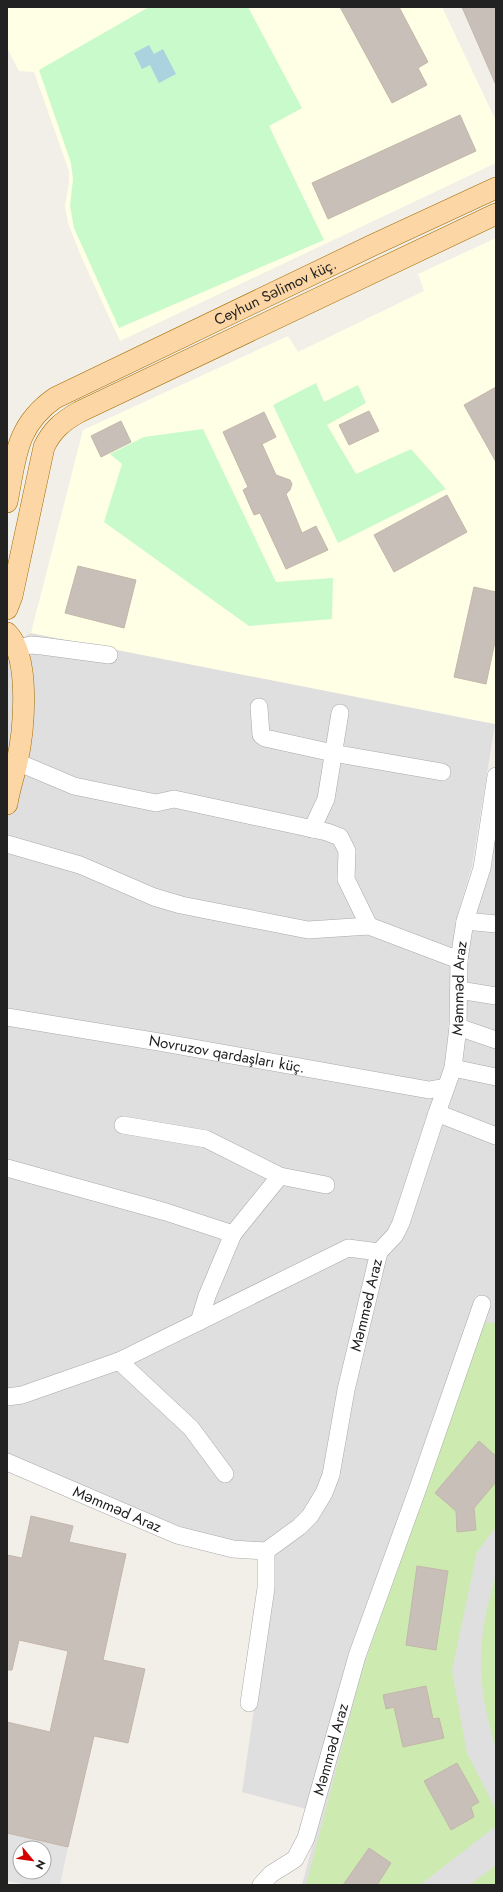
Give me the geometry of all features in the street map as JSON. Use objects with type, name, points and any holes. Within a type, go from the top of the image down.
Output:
[{"type":"main road","name":"Ceyhun Səlimov küç.","points":[[7,502],[9,480],[22,434],[31,419],[41,408],[54,398],[496,188]]},
{"type":"main road","name":"Ceyhun Səlimov küç.","points":[[7,609],[12,596],[44,447],[54,431],[64,421],[79,412],[496,214]]},
{"type":"main road","points":[[126,363],[137,385]]},
{"type":"main road","points":[[8,795],[17,762],[23,720],[21,669],[12,640]]},
{"type":"street","points":[[12,640],[31,645],[109,655]]},
{"type":"street","points":[[259,706],[261,735],[265,738],[333,754],[442,772]]},
{"type":"street","points":[[312,829],[326,800],[340,713]]},
{"type":"street","points":[[17,762],[74,786],[156,803],[174,799],[327,832],[340,837],[345,844],[347,851],[346,879],[369,926]]},
{"type":"street","name":"Məmməd Araz","points":[[7,1462],[177,1535],[233,1549],[266,1551],[299,1527],[310,1516],[324,1493],[331,1475],[346,1390],[379,1252],[396,1235],[401,1224],[453,1068],[458,1027],[459,960],[465,921],[489,867],[496,776]]},
{"type":"street","points":[[7,844],[80,865],[154,897],[181,905],[308,930],[369,926],[459,960]]},
{"type":"street","points":[[465,921],[496,924]]},
{"type":"street","points":[[459,990],[496,996]]},
{"type":"street","name":"Novruzov qardaşları küç.","points":[[7,1017],[159,1042],[429,1090],[446,1087]]},
{"type":"street","points":[[458,1027],[496,1040]]},
{"type":"street","points":[[453,1068],[496,1077]]},
{"type":"street","points":[[437,1113],[496,1136]]},
{"type":"street","points":[[123,1125],[206,1139],[280,1176],[326,1185]]},
{"type":"street","points":[[7,1168],[166,1212],[233,1234]]},
{"type":"street","points":[[199,1322],[207,1296],[233,1234],[280,1176]]},
{"type":"street","points":[[7,1397],[22,1395],[118,1361],[348,1248],[379,1252]]},
{"type":"street","name":"Məmməd Araz","points":[[261,1885],[272,1874],[294,1859],[306,1838],[357,1656],[418,1488],[482,1304]]},
{"type":"street","points":[[118,1361],[190,1428],[225,1474]]},
{"type":"street","points":[[249,1703],[266,1588],[266,1551]]},
{"type":"shaded area","points":[[7,7],[442,7],[496,121],[496,163],[120,341],[81,256],[68,223],[65,207],[69,183],[69,171],[34,72],[19,71],[7,48]]},
{"type":"shaded area","points":[[496,238],[495,724],[31,633],[83,430],[288,336],[298,352],[424,291],[418,274]]},
{"type":"shaded area","points":[[31,633],[495,724],[472,866],[456,920],[450,1060],[394,1229],[326,1473],[303,1516],[266,1543],[247,1543],[196,1532],[149,1515],[7,1454],[7,646]]},
{"type":"shaded area","points":[[496,825],[496,1885],[302,1885],[321,1813],[242,1792],[272,1586],[271,1554],[312,1522],[384,1255],[446,1102],[465,957]]},
{"type":"shaded area","points":[[7,1833],[38,1840],[12,1840],[12,1880],[52,1880],[52,1843],[68,1847],[60,1885],[28,1885],[7,1881]]},
{"type":"green space","points":[[149,7],[248,7],[302,108],[269,126],[324,240],[119,328],[74,228],[70,206],[73,179],[71,163],[39,70]]},
{"type":"green space","points":[[316,383],[324,402],[358,385],[366,403],[327,425],[356,474],[411,449],[446,489],[338,543],[273,405]]},
{"type":"green space","points":[[203,429],[276,582],[333,578],[332,619],[249,626],[104,522],[122,464],[110,454],[144,437]]},
{"type":"green space","points":[[484,1322],[496,1324],[496,1527],[477,1552],[452,1671],[467,1753],[496,1810],[496,1826],[420,1885],[306,1885],[362,1671]]},
{"type":"green space","points":[[496,1576],[496,1748],[489,1725],[485,1704],[481,1662],[485,1620],[489,1599]]},
{"type":"green space","points":[[496,1865],[496,1885],[470,1885]]},
{"type":"water","points":[[149,45],[154,54],[163,49],[176,74],[159,83],[150,65],[142,69],[134,53]]},
{"type":"building","points":[[340,7],[399,7],[428,62],[418,68],[427,85],[392,103]]},
{"type":"building","points":[[462,7],[496,7],[496,85]]},
{"type":"building","points":[[460,115],[476,151],[328,219],[312,183]]},
{"type":"building","points":[[496,387],[496,462],[464,405]]},
{"type":"building","points":[[369,411],[379,431],[349,445],[339,425]]},
{"type":"building","points":[[264,412],[276,437],[262,444],[276,475],[290,480],[292,484],[290,490],[286,494],[302,533],[316,526],[328,550],[286,569],[260,513],[254,515],[243,490],[248,487],[223,432]]},
{"type":"building","points":[[121,421],[131,442],[101,457],[91,436]]},
{"type":"building","points":[[447,495],[467,532],[394,572],[374,535]]},
{"type":"building","points":[[78,566],[136,580],[124,628],[65,613]]},
{"type":"building","points":[[474,587],[496,592],[496,637],[486,684],[454,677]]},
{"type":"building","points":[[479,1441],[496,1456],[496,1482],[474,1508],[476,1530],[457,1532],[456,1511],[435,1493]]},
{"type":"building","points":[[31,1516],[73,1526],[69,1542],[126,1554],[103,1660],[145,1669],[128,1743],[94,1736],[68,1847],[52,1843],[52,1840],[38,1840],[7,1833],[7,1722],[50,1732],[68,1651],[19,1640],[12,1670],[7,1670],[7,1555],[22,1558]]},
{"type":"building","points":[[417,1566],[448,1571],[436,1650],[406,1645]]},
{"type":"building","points":[[426,1686],[433,1719],[439,1718],[444,1738],[403,1747],[394,1707],[386,1709],[383,1695]]},
{"type":"building","points":[[457,1763],[479,1802],[471,1807],[474,1817],[451,1830],[424,1781]]},
{"type":"building","points":[[369,1848],[391,1863],[377,1885],[343,1885]]}]
